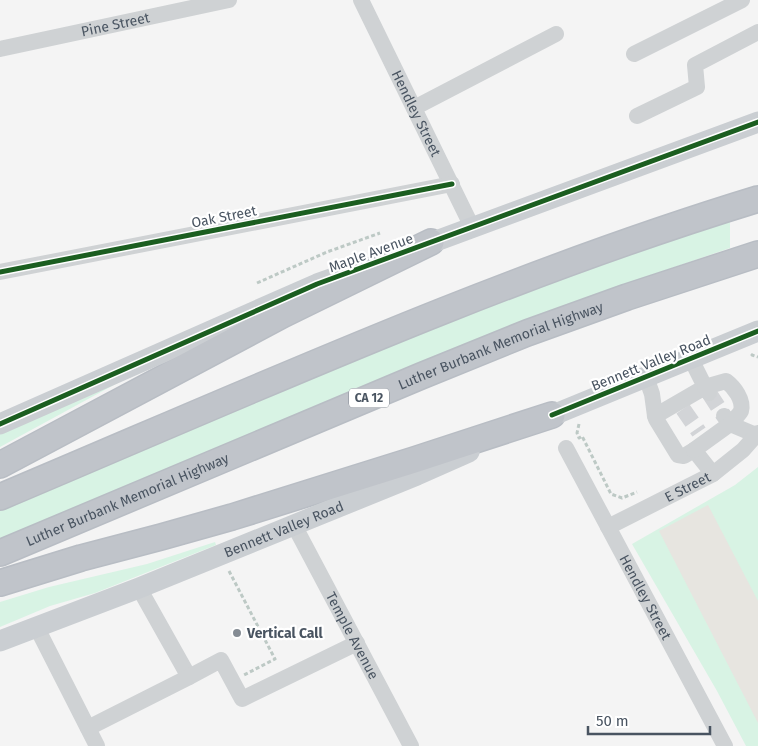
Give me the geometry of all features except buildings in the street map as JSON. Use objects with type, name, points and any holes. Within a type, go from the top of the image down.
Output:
[{"type":"highway","points":[[0,497],[435,314],[582,258],[750,202]]},
{"type":"highway","points":[[0,465],[284,314],[431,242]]},
{"type":"highway","name":"Luther Burbank Memorial Highway","points":[[0,553],[527,333],[627,297],[751,256]]},
{"type":"highway","points":[[0,583],[81,558],[232,517],[552,415]]},
{"type":"main road","name":"Maple Avenue","points":[[0,424],[317,284],[758,122]]},
{"type":"main road","name":"Bennett Valley Road","points":[[0,642],[36,626],[138,588],[417,476],[552,415],[758,331]]},
{"type":"street","name":"Pine Street","points":[[0,49],[229,0]]},
{"type":"street","name":"Hendley Street","points":[[361,0],[472,227]]},
{"type":"street","points":[[634,54],[742,0]]},
{"type":"street","points":[[637,116],[697,87],[695,65],[758,32]]},
{"type":"street","points":[[414,108],[556,34]]},
{"type":"street","name":"Oak Street","points":[[0,272],[452,184]]},
{"type":"street","points":[[692,358],[707,390]]},
{"type":"street","points":[[646,377],[652,394],[655,416],[656,419],[667,440],[678,455],[684,456],[699,441],[741,412],[741,405],[738,395],[731,385],[726,382],[707,390],[681,406],[655,416]]},
{"type":"street","points":[[727,420],[757,434]]},
{"type":"street","name":"E Street","points":[[608,528],[712,474],[743,450],[757,434]]},
{"type":"street","points":[[699,441],[712,474]]},
{"type":"street","name":"Hendley Street","points":[[566,448],[725,746]]},
{"type":"street","name":"Temple Avenue","points":[[294,525],[411,746]]},
{"type":"street","points":[[138,588],[189,677]]},
{"type":"street","points":[[36,626],[97,746]]},
{"type":"street","points":[[88,728],[220,660],[242,700],[357,643]]},
{"type":"path","points":[[257,283],[327,252],[380,233]]},
{"type":"path","points":[[753,354],[758,357]]},
{"type":"path","points":[[229,570],[275,659],[232,680]]},
{"type":"green space","points":[[730,220],[730,248],[602,292],[435,356],[0,540],[0,510],[453,320],[545,285]]},
{"type":"green space","points":[[178,350],[0,447],[0,430]]},
{"type":"green space","points":[[758,467],[758,746],[746,746],[717,691],[632,544],[735,485]]},
{"type":"green space","points":[[215,542],[216,545],[95,593],[50,606],[0,627],[0,602],[49,587],[147,564]]},
{"type":"sand","points":[[708,505],[758,601],[758,723],[659,531]]},
{"type":"tunnel","points":[[709,393],[724,416]]},
{"type":"tunnel","points":[[683,409],[699,432]]},
{"type":"cycle path","points":[[0,424],[317,284],[758,122]]},
{"type":"cycle path","points":[[0,272],[452,184]]},
{"type":"cycle path","points":[[552,415],[758,331]]},
{"type":"place","name":"Vertical Call","points":[[237,633]]}]
